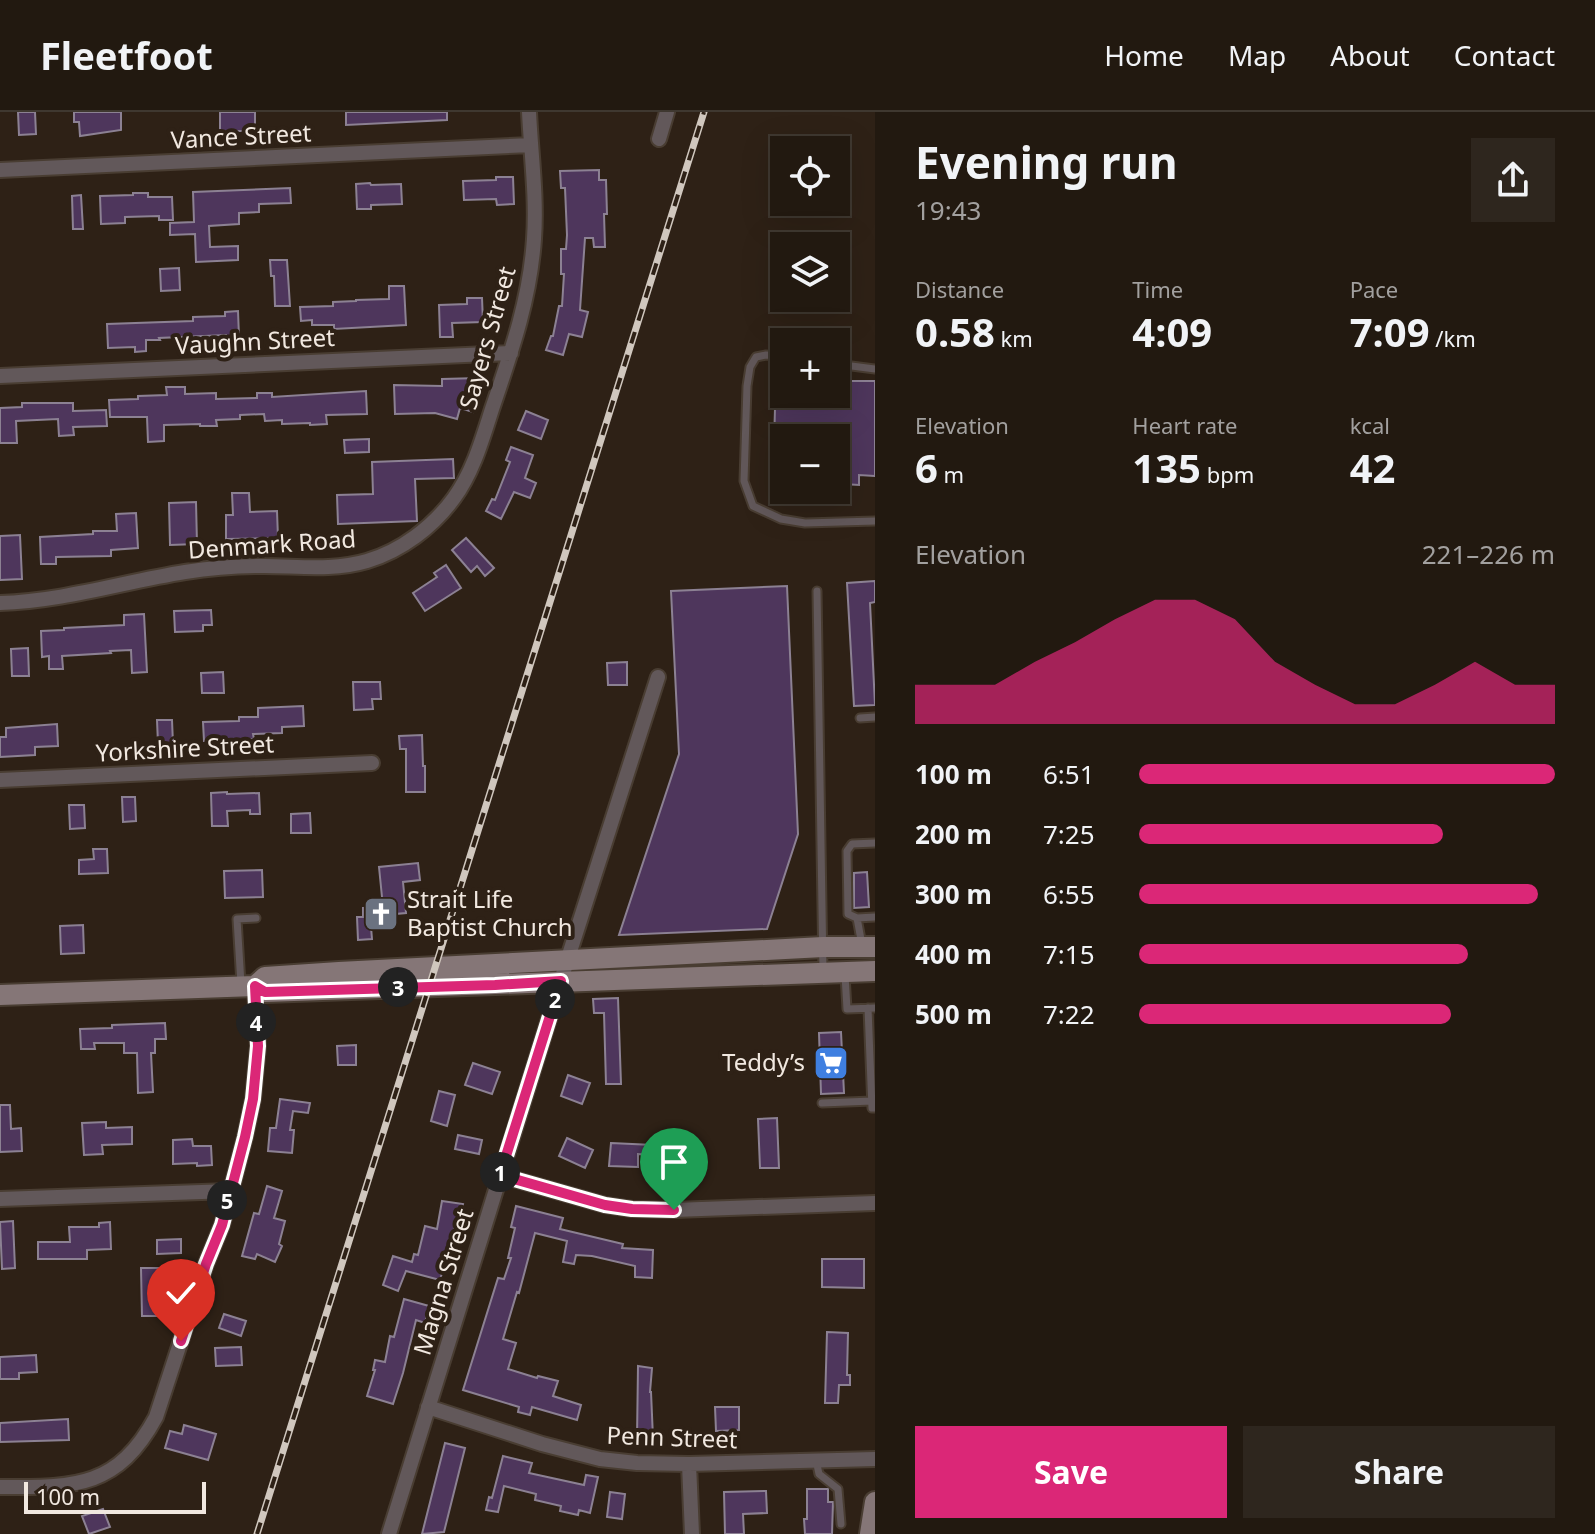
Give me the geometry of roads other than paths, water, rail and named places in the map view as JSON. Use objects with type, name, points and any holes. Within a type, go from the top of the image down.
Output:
[{"type":"main road","points":[[0,995],[248,986],[265,992],[495,985],[564,971],[823,947],[868,947]]},
{"type":"main road","points":[[564,971],[875,971]]},
{"type":"main road","points":[[870,1534],[875,1502]]},
{"type":"street","name":"Sayers Street","points":[[439,516],[455,497],[475,459],[528,294],[535,207],[529,112]]},
{"type":"street","points":[[659,139],[667,112]]},
{"type":"street","name":"Vance Street","points":[[0,170],[531,145]]},
{"type":"street","name":"Vaughn Street","points":[[0,376],[511,353]]},
{"type":"street","name":"Denmark Road","points":[[0,603],[71,595],[185,572],[242,566],[345,566],[386,554],[409,541],[439,516]]},
{"type":"street","name":"Magna Street","points":[[389,1534],[658,677]]},
{"type":"street","name":"Yorkshire Street","points":[[0,780],[372,763]]},
{"type":"street","points":[[0,1487],[55,1487],[95,1478],[131,1455],[156,1417],[206,1264],[222,1225],[245,1137],[253,1099],[258,1046],[248,986]]},
{"type":"street","points":[[500,1175],[605,1205],[632,1209],[875,1203]]},
{"type":"street","points":[[0,1199],[230,1191]]},
{"type":"street","name":"Penn Street","points":[[428,1407],[542,1444],[600,1459],[689,1464],[875,1459]]},
{"type":"street","points":[[689,1464],[692,1534]]},
{"type":"lane","points":[[770,355],[756,357],[750,367],[747,386],[744,481],[753,506],[781,519],[805,523],[875,521]]},
{"type":"lane","points":[[850,366],[875,369]]},
{"type":"lane","points":[[817,591],[823,973]]},
{"type":"lane","points":[[860,718],[875,717]]},
{"type":"lane","points":[[875,843],[852,844],[847,851],[848,914],[857,918],[875,917]]},
{"type":"lane","points":[[248,986],[237,919],[256,918]]},
{"type":"lane","points":[[857,918],[868,947]]},
{"type":"lane","points":[[822,1103],[873,1104],[872,1008],[847,1009],[845,972]]},
{"type":"lane","points":[[816,1460],[819,1474],[838,1489],[841,1524]]},
{"type":"railway","points":[[257,1534],[704,112]]},
{"type":"place","name":"Strait Life Baptist Church","points":[[381,914]]},
{"type":"place","name":"Teddy’s","points":[[831,1063]]}]
